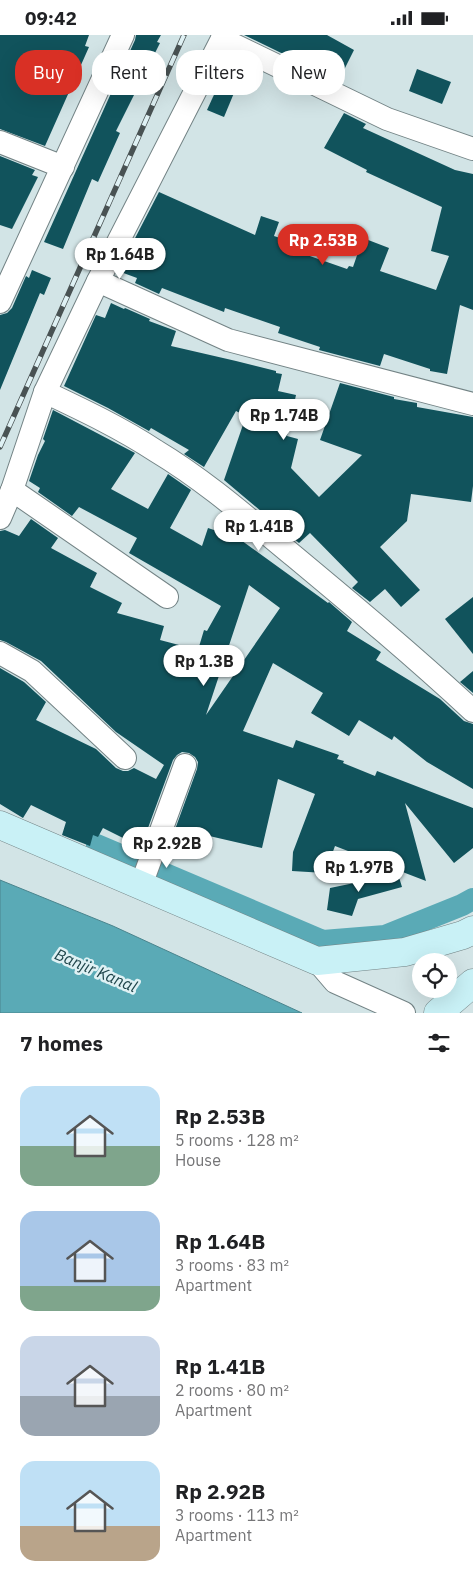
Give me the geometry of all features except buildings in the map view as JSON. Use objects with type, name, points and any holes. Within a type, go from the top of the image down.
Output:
[{"type":"street","points":[[0,302],[123,35]]},
{"type":"street","points":[[0,518],[12,490],[45,393],[98,281],[223,37],[387,119],[473,149]]},
{"type":"street","points":[[0,142],[63,167]]},
{"type":"street","points":[[98,281],[228,341],[473,404]]},
{"type":"street","points":[[45,393],[101,419],[157,451],[210,487],[379,628],[473,711]]},
{"type":"street","points":[[12,490],[166,597]]},
{"type":"street","points":[[0,653],[32,671],[125,758]]},
{"type":"street","points":[[145,882],[154,848],[185,765]]},
{"type":"street","points":[[0,825],[145,882],[317,961],[335,982],[404,1013]]},
{"type":"street","points":[[317,961],[405,952],[463,935],[473,930]]},
{"type":"street","points":[[442,1009],[473,983]]},
{"type":"water","name":"Banjir Kanal","points":[[0,880],[113,926],[302,1013],[0,1013]]},
{"type":"waterway","points":[[97,845],[323,941],[385,936],[473,899]]},
{"type":"railway","points":[[0,447],[184,35]]}]
